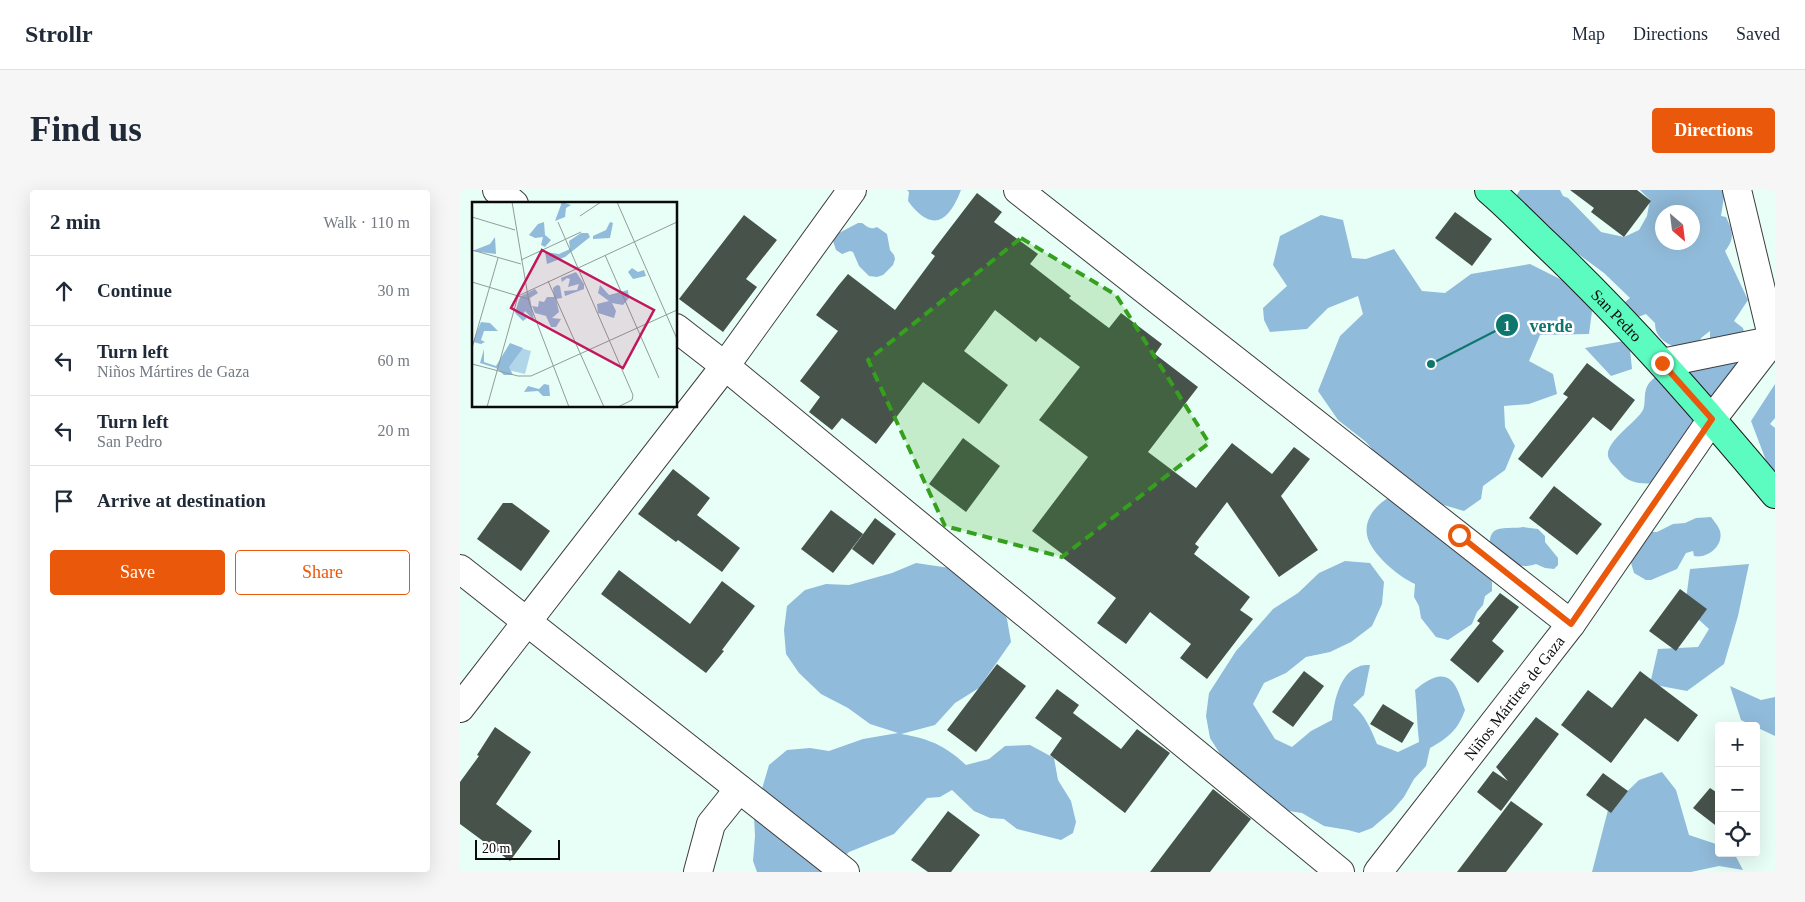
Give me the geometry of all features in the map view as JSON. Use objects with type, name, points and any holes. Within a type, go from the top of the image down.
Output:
[{"type":"main road","name":"San Pedro","points":[[1489,190],[1575,271],[1662,363],[1775,494]]},
{"type":"street","points":[[497,190],[512,202]]},
{"type":"street","points":[[460,708],[725,366],[852,190]]},
{"type":"street","points":[[1018,190],[1571,624]]},
{"type":"street","points":[[1662,363],[1774,340],[1737,190]]},
{"type":"street","points":[[678,330],[725,366],[1340,872]]},
{"type":"street","name":"Niños Mártires de Gaza","points":[[1378,872],[1571,624],[1712,419],[1774,340]]},
{"type":"street","points":[[460,569],[845,872]]},
{"type":"street","points":[[698,872],[711,824],[739,789]]},
{"type":"highlighted area","points":[[1021,238],[1116,295],[1209,443],[1062,557],[945,526],[868,360]]},
{"type":"shaded area","points":[[907,190],[961,190],[956,202],[945,217],[931,220],[916,211],[908,201],[909,192]]},
{"type":"shaded area","points":[[1520,190],[1560,190],[1563,196],[1568,198],[1601,232],[1624,237],[1639,230],[1647,216],[1650,200],[1640,190],[1725,190],[1721,216],[1726,217],[1732,239],[1725,251],[1748,300],[1734,321],[1743,328],[1748,348],[1657,483],[1631,481],[1623,475],[1609,459],[1610,447],[1643,410],[1649,383],[1673,363],[1710,340],[1710,331],[1701,338],[1699,346],[1684,351],[1665,342],[1658,334],[1655,323],[1646,314],[1638,317],[1629,310],[1625,302],[1630,298],[1604,273],[1547,231],[1514,199]]},
{"type":"shaded area","points":[[1321,215],[1343,220],[1352,258],[1366,259],[1394,249],[1422,291],[1445,293],[1471,274],[1530,264],[1574,286],[1592,311],[1589,334],[1540,335],[1529,361],[1553,374],[1557,394],[1529,404],[1504,406],[1505,427],[1515,446],[1505,470],[1483,486],[1481,499],[1464,511],[1437,503],[1388,467],[1366,442],[1338,420],[1318,391],[1340,336],[1363,314],[1358,296],[1328,308],[1307,329],[1270,332],[1264,320],[1263,308],[1287,286],[1273,265],[1280,236]]},
{"type":"shaded area","points":[[858,223],[871,228],[877,227],[887,234],[890,250],[895,259],[893,265],[883,275],[877,277],[869,276],[859,266],[853,252],[850,251],[842,254],[836,250],[833,241],[839,233]]},
{"type":"shaded area","points":[[1629,340],[1632,369],[1611,376],[1585,348]]},
{"type":"shaded area","points":[[1775,384],[1775,418],[1770,424],[1775,428],[1775,471],[1770,471],[1751,421]]},
{"type":"shaded area","points":[[1390,497],[1487,570],[1492,582],[1492,591],[1485,596],[1483,605],[1477,612],[1472,624],[1448,640],[1436,637],[1421,618],[1419,606],[1414,597],[1415,584],[1408,581],[1386,564],[1369,542],[1367,529],[1372,512]]},
{"type":"shaded area","points":[[1711,517],[1719,529],[1721,537],[1717,546],[1709,553],[1694,556],[1693,551],[1686,553],[1677,569],[1651,580],[1646,580],[1634,573],[1629,556],[1649,532],[1657,532],[1673,524],[1685,523],[1696,518]]},
{"type":"shaded area","points":[[1523,527],[1538,529],[1545,536],[1545,542],[1558,558],[1558,565],[1554,569],[1536,564],[1529,566],[1516,565],[1490,546],[1490,538],[1496,530]]},
{"type":"shaded area","points":[[1345,561],[1370,563],[1384,582],[1382,604],[1372,626],[1351,642],[1330,652],[1306,657],[1286,673],[1264,683],[1253,704],[1275,739],[1292,747],[1311,731],[1332,720],[1336,698],[1342,682],[1346,676],[1362,665],[1370,665],[1364,695],[1353,705],[1364,718],[1377,744],[1398,752],[1419,742],[1415,690],[1430,679],[1441,677],[1452,681],[1465,710],[1452,733],[1430,748],[1426,766],[1414,779],[1404,797],[1392,811],[1372,828],[1359,833],[1324,826],[1302,813],[1289,811],[1261,788],[1243,780],[1229,768],[1210,738],[1206,716],[1209,693],[1236,651],[1273,609],[1298,593],[1319,573]]},
{"type":"shaded area","points":[[916,563],[963,570],[997,599],[1007,619],[1011,642],[979,688],[955,703],[935,725],[901,734],[936,744],[966,765],[989,759],[1005,746],[1030,745],[1054,758],[1058,780],[1071,801],[1076,822],[1073,833],[1061,840],[1017,829],[1004,819],[990,818],[974,811],[952,790],[940,797],[927,798],[894,834],[849,852],[836,872],[757,872],[753,861],[754,816],[769,765],[787,750],[810,748],[829,751],[863,739],[898,733],[870,724],[848,708],[821,694],[799,673],[786,654],[784,630],[787,606],[805,590],[826,584],[849,585],[892,573]]},
{"type":"shaded area","points":[[1749,564],[1738,616],[1724,664],[1687,691],[1650,684],[1658,649],[1698,647],[1709,629],[1685,607],[1690,569]]},
{"type":"shaded area","points":[[1730,686],[1761,700],[1775,697],[1775,736],[1760,729],[1760,722],[1745,722],[1741,720]]},
{"type":"shaded area","points":[[1662,772],[1676,790],[1689,835],[1715,844],[1715,857],[1736,857],[1743,870],[1719,866],[1691,872],[1592,872],[1608,810],[1639,780]]},
{"type":"building","points":[[1570,190],[1637,190],[1651,201],[1624,237],[1591,212],[1594,208]]},
{"type":"building","points":[[977,193],[1002,212],[994,222],[1038,254],[1030,264],[1071,296],[1069,298],[1109,328],[1121,313],[1162,344],[1155,354],[1198,387],[1148,452],[1196,488],[1232,443],[1272,474],[1294,447],[1310,459],[1281,496],[1318,550],[1279,577],[1227,502],[1195,544],[1199,547],[1194,554],[1250,597],[1240,610],[1253,619],[1207,679],[1180,658],[1191,644],[1150,612],[1126,644],[1097,623],[1116,598],[1063,558],[1065,556],[1032,531],[1088,457],[1039,420],[1080,367],[1040,337],[1036,342],[995,310],[964,351],[1008,385],[979,424],[923,382],[876,444],[842,418],[832,430],[809,412],[820,397],[800,381],[838,331],[816,315],[838,286],[848,274],[895,310],[935,256],[931,253]]},
{"type":"building","points":[[1455,212],[1492,239],[1472,266],[1435,238]]},
{"type":"building","points":[[744,215],[777,240],[746,279],[757,287],[723,332],[679,299]]},
{"type":"building","points":[[1587,363],[1635,400],[1611,431],[1593,417],[1542,478],[1518,459],[1568,397],[1563,394]]},
{"type":"building","points":[[963,438],[1000,466],[966,512],[929,484]]},
{"type":"building","points":[[673,469],[710,498],[697,515],[740,548],[722,572],[638,514]]},
{"type":"building","points":[[1554,486],[1602,524],[1577,555],[1529,518]]},
{"type":"building","points":[[503,503],[512,503],[550,531],[521,571],[477,539]]},
{"type":"building","points":[[831,510],[863,534],[833,573],[801,549]]},
{"type":"building","points":[[875,518],[896,534],[873,565],[852,549]]},
{"type":"building","points":[[619,570],[690,624],[722,581],[755,606],[722,650],[724,651],[706,673],[601,594]]},
{"type":"building","points":[[1680,589],[1707,609],[1676,651],[1649,631]]},
{"type":"building","points":[[1500,593],[1519,607],[1492,641],[1504,651],[1478,683],[1450,660],[1480,623],[1477,621]]},
{"type":"building","points":[[997,664],[1026,686],[976,752],[947,730]]},
{"type":"building","points":[[1304,671],[1324,686],[1293,727],[1272,712]]},
{"type":"building","points":[[1640,671],[1698,715],[1678,742],[1645,718],[1611,763],[1561,725],[1588,690],[1612,708]]},
{"type":"building","points":[[1057,689],[1079,705],[1073,713],[1121,749],[1137,729],[1170,753],[1125,813],[1050,755],[1062,738],[1035,718]]},
{"type":"building","points":[[1383,704],[1414,723],[1402,743],[1370,724]]},
{"type":"building","points":[[1536,717],[1559,734],[1501,811],[1477,792],[1493,771],[1508,781],[1496,767]]},
{"type":"building","points":[[495,727],[531,752],[496,804],[532,831],[510,861],[460,824],[460,782],[479,756],[477,755]]},
{"type":"building","points":[[1603,773],[1628,791],[1611,813],[1586,795]]},
{"type":"building","points":[[1710,788],[1715,791],[1715,825],[1693,808]]},
{"type":"building","points":[[1213,789],[1251,819],[1210,872],[1150,872]]},
{"type":"building","points":[[1511,801],[1543,824],[1506,872],[1457,872]]},
{"type":"building","points":[[948,811],[980,835],[951,872],[928,872],[911,860]]},
{"type":"place","name":"verde","points":[[1431,364]]},
{"type":"route","points":[[1459,535],[1571,624],[1712,419],[1662,363]]}]
